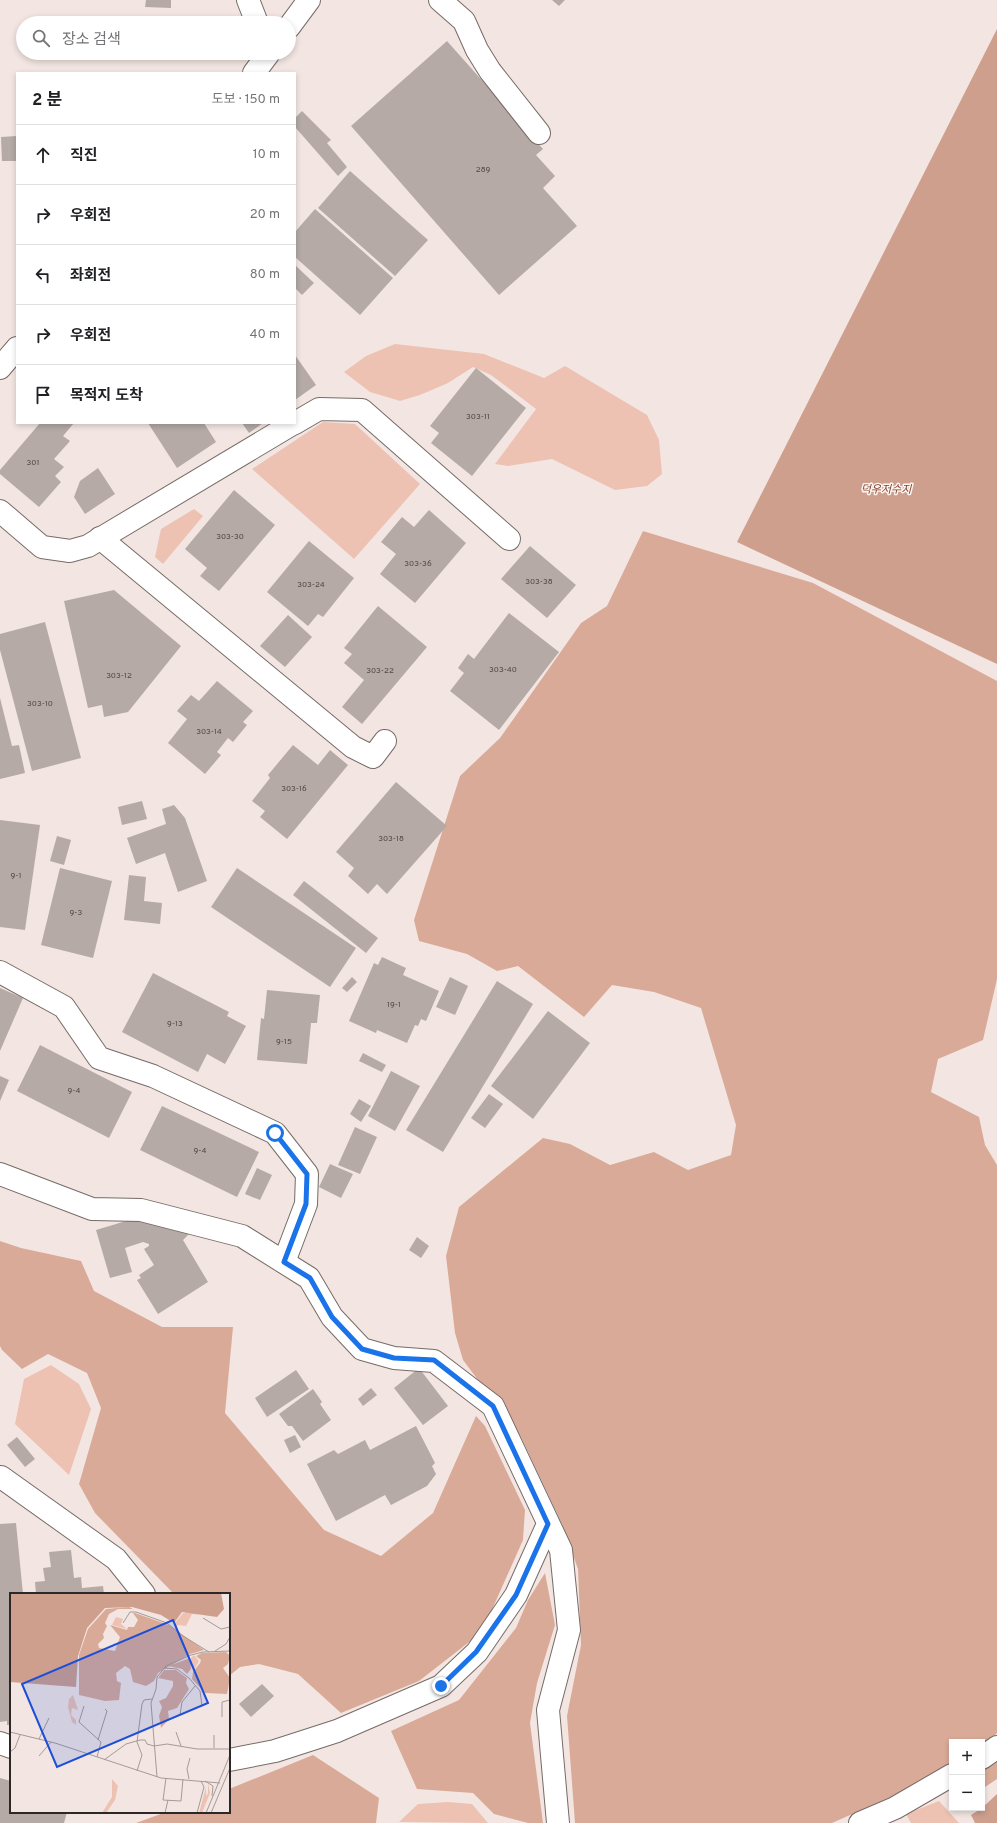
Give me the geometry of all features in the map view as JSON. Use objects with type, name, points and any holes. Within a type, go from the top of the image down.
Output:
[{"type":"street","points":[[248,0],[254,16]]},
{"type":"street","points":[[296,18],[309,0]]},
{"type":"street","points":[[440,0],[464,22],[477,50],[490,71],[539,133]]},
{"type":"street","points":[[255,72],[264,60]]},
{"type":"street","points":[[0,368],[16,349]]},
{"type":"street","points":[[296,422],[318,409],[362,410],[509,539]]},
{"type":"street","points":[[0,511],[42,547],[70,551],[88,546],[293,424]]},
{"type":"street","points":[[100,538],[353,748],[373,757],[385,741]]},
{"type":"street","points":[[0,972],[64,1007],[100,1058],[153,1076],[275,1133],[307,1174],[306,1204],[284,1262]]},
{"type":"street","points":[[0,1174],[92,1209],[142,1210],[242,1236],[310,1278],[332,1317],[362,1349],[394,1358],[434,1360],[493,1406],[561,1550],[569,1630],[548,1710],[558,1823]]},
{"type":"street","points":[[1,1477],[116,1559],[143,1593]]},
{"type":"street","points":[[230,1757],[275,1751],[337,1731],[441,1686],[476,1652],[516,1595],[548,1524]]},
{"type":"street","points":[[0,1743],[10,1747]]},
{"type":"street","points":[[985,1756],[997,1747]]},
{"type":"street","points":[[860,1823],[896,1808],[949,1777]]},
{"type":"shaded area","points":[[395,344],[484,354],[544,378],[565,366],[647,415],[659,440],[662,474],[647,486],[615,490],[552,459],[508,466],[495,464],[536,409],[491,375],[473,367],[448,383],[420,395],[400,401],[370,392],[344,372],[366,356]]},
{"type":"shaded area","points":[[323,422],[355,424],[420,484],[354,559],[252,469]]},
{"type":"shaded area","points":[[194,509],[203,516],[163,564],[155,557],[161,529]]},
{"type":"shaded area","points":[[643,531],[813,583],[997,681],[997,979],[983,1040],[938,1059],[931,1092],[979,1117],[985,1145],[997,1165],[997,1733],[985,1746],[985,1739],[949,1739],[949,1771],[832,1823],[575,1823],[567,1716],[581,1645],[578,1569],[562,1524],[521,1437],[463,1360],[455,1333],[446,1256],[459,1207],[543,1138],[570,1144],[610,1165],[654,1152],[688,1170],[731,1155],[736,1125],[701,1008],[654,992],[612,985],[584,1017],[518,966],[497,971],[467,954],[419,941],[414,920],[460,776],[500,738],[581,623],[607,606]]},
{"type":"shaded area","points":[[0,1241],[21,1248],[81,1261],[94,1291],[162,1327],[233,1327],[225,1413],[324,1530],[381,1556],[433,1513],[476,1416],[485,1426],[525,1510],[523,1540],[482,1632],[419,1681],[341,1713],[298,1674],[259,1664],[240,1667],[230,1675],[230,1593],[173,1593],[95,1513],[79,1484],[101,1408],[87,1373],[48,1354],[22,1369],[2,1350],[0,1346]]},
{"type":"shaded area","points":[[51,1365],[79,1384],[91,1409],[69,1475],[15,1424],[24,1379]]},
{"type":"shaded area","points":[[545,1573],[555,1625],[537,1683],[530,1723],[543,1823],[528,1823],[494,1814],[473,1793],[417,1789],[391,1731],[459,1700],[516,1628],[528,1600]]},
{"type":"shaded area","points":[[313,1755],[379,1798],[376,1823],[136,1823],[163,1813],[230,1813],[230,1789]]},
{"type":"shaded area","points":[[997,1758],[997,1779],[985,1787],[985,1775],[985,1766]]},
{"type":"shaded area","points":[[939,1801],[959,1823],[911,1823],[906,1814]]},
{"type":"shaded area","points":[[448,1802],[472,1804],[488,1823],[399,1822],[418,1804]]},
{"type":"water","name":"덕우저수지","points":[[997,29],[997,664],[737,542]]},
{"type":"water","points":[[997,1794],[997,1823],[975,1823],[971,1815],[977,1811],[985,1811],[985,1805]]},
{"type":"building","points":[[146,0],[171,0],[171,8],[145,7]]},
{"type":"building","points":[[552,0],[565,0],[559,6]]},
{"type":"building","points":[[447,41],[543,149],[536,155],[555,176],[543,188],[577,226],[499,295],[351,126]]},
{"type":"building","points":[[302,111],[331,140],[327,143],[347,167],[338,176],[296,128],[296,117]]},
{"type":"building","points":[[16,136],[16,161],[2,161],[1,137]]},
{"type":"building","points":[[350,171],[428,240],[395,276],[318,208]]},
{"type":"building","points":[[315,209],[393,278],[360,315],[296,258],[296,231]]},
{"type":"building","points":[[296,266],[314,283],[302,295],[296,289]]},
{"type":"building","points":[[296,356],[316,385],[296,399]]},
{"type":"building","points":[[476,368],[526,408],[472,476],[431,443],[439,433],[430,426]]},
{"type":"building","points":[[39,424],[73,424],[63,436],[70,441],[54,459],[64,467],[55,476],[61,482],[39,507],[0,474],[0,470]]},
{"type":"building","points":[[149,424],[205,424],[216,442],[177,468]]},
{"type":"building","points":[[243,424],[262,424],[249,433]]},
{"type":"building","points":[[98,468],[115,494],[85,514],[74,497],[80,481]]},
{"type":"building","points":[[234,490],[275,525],[219,591],[200,576],[207,568],[185,549]]},
{"type":"building","points":[[429,510],[466,543],[415,603],[380,574],[396,554],[381,542],[402,517],[414,527]]},
{"type":"building","points":[[309,541],[354,578],[323,617],[318,614],[308,626],[267,592]]},
{"type":"building","points":[[530,546],[576,585],[547,618],[501,579]]},
{"type":"building","points":[[114,590],[181,646],[128,712],[104,717],[102,705],[88,708],[64,601]]},
{"type":"building","points":[[378,606],[427,647],[362,724],[342,707],[364,680],[344,663],[352,654],[344,648]]},
{"type":"building","points":[[509,613],[559,652],[499,730],[450,691],[464,673],[458,668],[468,654],[474,659]]},
{"type":"building","points":[[288,615],[312,637],[285,667],[260,646]]},
{"type":"building","points":[[45,622],[81,758],[32,771],[0,650],[0,634]]},
{"type":"building","points":[[217,681],[253,711],[243,722],[247,725],[233,742],[228,738],[217,752],[221,755],[205,774],[168,743],[187,719],[177,711],[191,695],[199,701]]},
{"type":"building","points":[[0,698],[12,746],[19,745],[25,773],[0,779]]},
{"type":"building","points":[[293,745],[318,765],[330,750],[348,765],[287,839],[260,817],[265,811],[252,801],[270,778],[268,775]]},
{"type":"building","points":[[396,782],[447,826],[387,894],[377,884],[368,894],[348,876],[354,868],[336,852]]},
{"type":"building","points":[[142,801],[147,819],[122,825],[118,807]]},
{"type":"building","points":[[174,805],[185,818],[207,881],[178,892],[165,853],[136,864],[127,838],[166,824],[162,809]]},
{"type":"building","points":[[0,820],[40,825],[25,930],[0,927]]},
{"type":"building","points":[[57,836],[71,840],[64,865],[50,861]]},
{"type":"building","points":[[60,868],[112,881],[93,958],[41,945]]},
{"type":"building","points":[[237,868],[356,948],[330,987],[211,907]]},
{"type":"building","points":[[129,875],[146,877],[144,901],[162,903],[160,924],[124,920]]},
{"type":"building","points":[[304,881],[378,938],[366,953],[293,895]]},
{"type":"building","points":[[382,957],[406,968],[403,975],[439,991],[426,1021],[421,1019],[418,1026],[415,1025],[407,1043],[377,1030],[376,1033],[349,1021],[374,963],[378,965]]},
{"type":"building","points":[[153,973],[229,1012],[227,1016],[246,1026],[225,1064],[207,1054],[198,1072],[122,1032]]},
{"type":"building","points":[[352,977],[357,982],[347,992],[342,988]]},
{"type":"building","points":[[450,977],[468,986],[455,1015],[436,1007]]},
{"type":"building","points":[[497,981],[533,1004],[443,1152],[406,1130]]},
{"type":"building","points":[[0,988],[23,998],[0,1051]]},
{"type":"building","points":[[267,990],[320,995],[317,1023],[311,1023],[307,1064],[257,1060],[261,1018],[264,1019]]},
{"type":"building","points":[[548,1011],[590,1043],[533,1119],[491,1086]]},
{"type":"building","points":[[40,1045],[132,1092],[109,1138],[17,1091]]},
{"type":"building","points":[[363,1053],[386,1065],[382,1072],[359,1061]]},
{"type":"building","points":[[391,1071],[420,1086],[395,1131],[368,1116]]},
{"type":"building","points":[[0,1076],[9,1080],[0,1101]]},
{"type":"building","points":[[489,1094],[503,1104],[485,1128],[471,1118]]},
{"type":"building","points":[[359,1099],[371,1106],[361,1122],[350,1114]]},
{"type":"building","points":[[162,1106],[259,1152],[237,1197],[140,1150]]},
{"type":"building","points":[[355,1127],[377,1137],[360,1174],[338,1165]]},
{"type":"building","points":[[330,1164],[353,1174],[341,1198],[319,1187]]},
{"type":"building","points":[[257,1168],[272,1175],[260,1200],[245,1194]]},
{"type":"building","points":[[136,1218],[161,1218],[170,1230],[174,1228],[174,1231],[184,1222],[192,1231],[183,1240],[208,1282],[158,1314],[137,1280],[141,1278],[139,1275],[154,1265],[144,1249],[149,1246],[149,1244],[143,1242],[125,1248],[132,1272],[110,1278],[96,1230]]},
{"type":"building","points":[[417,1237],[429,1246],[421,1258],[409,1250]]},
{"type":"building","points":[[419,1368],[448,1406],[423,1425],[394,1388]]},
{"type":"building","points":[[296,1370],[309,1389],[267,1417],[255,1398]]},
{"type":"building","points":[[371,1388],[377,1395],[363,1406],[358,1399]]},
{"type":"building","points":[[313,1389],[322,1402],[320,1404],[331,1420],[303,1441],[292,1426],[288,1426],[279,1414]]},
{"type":"building","points":[[416,1426],[435,1463],[432,1466],[436,1474],[427,1486],[391,1505],[385,1495],[336,1521],[307,1464],[334,1450],[338,1454],[365,1440],[370,1450]]},
{"type":"building","points":[[295,1435],[301,1447],[290,1453],[284,1440]]},
{"type":"building","points":[[17,1437],[35,1459],[25,1467],[7,1445]]},
{"type":"building","points":[[16,1523],[23,1593],[10,1593],[10,1725],[7,1725],[7,1721],[0,1722],[0,1524]]},
{"type":"building","points":[[71,1550],[74,1578],[81,1577],[82,1588],[103,1586],[104,1593],[36,1593],[35,1582],[45,1581],[43,1568],[51,1567],[49,1552]]},
{"type":"building","points":[[262,1684],[274,1696],[251,1717],[239,1704]]},
{"type":"building","points":[[0,1778],[10,1781],[10,1813],[67,1813],[64,1823],[0,1823]]},
{"type":"route","points":[[275,1133],[307,1174],[306,1204],[284,1262],[310,1278],[332,1317],[362,1349],[394,1358],[434,1360],[493,1406],[548,1524],[516,1595],[476,1652],[441,1686]]}]
